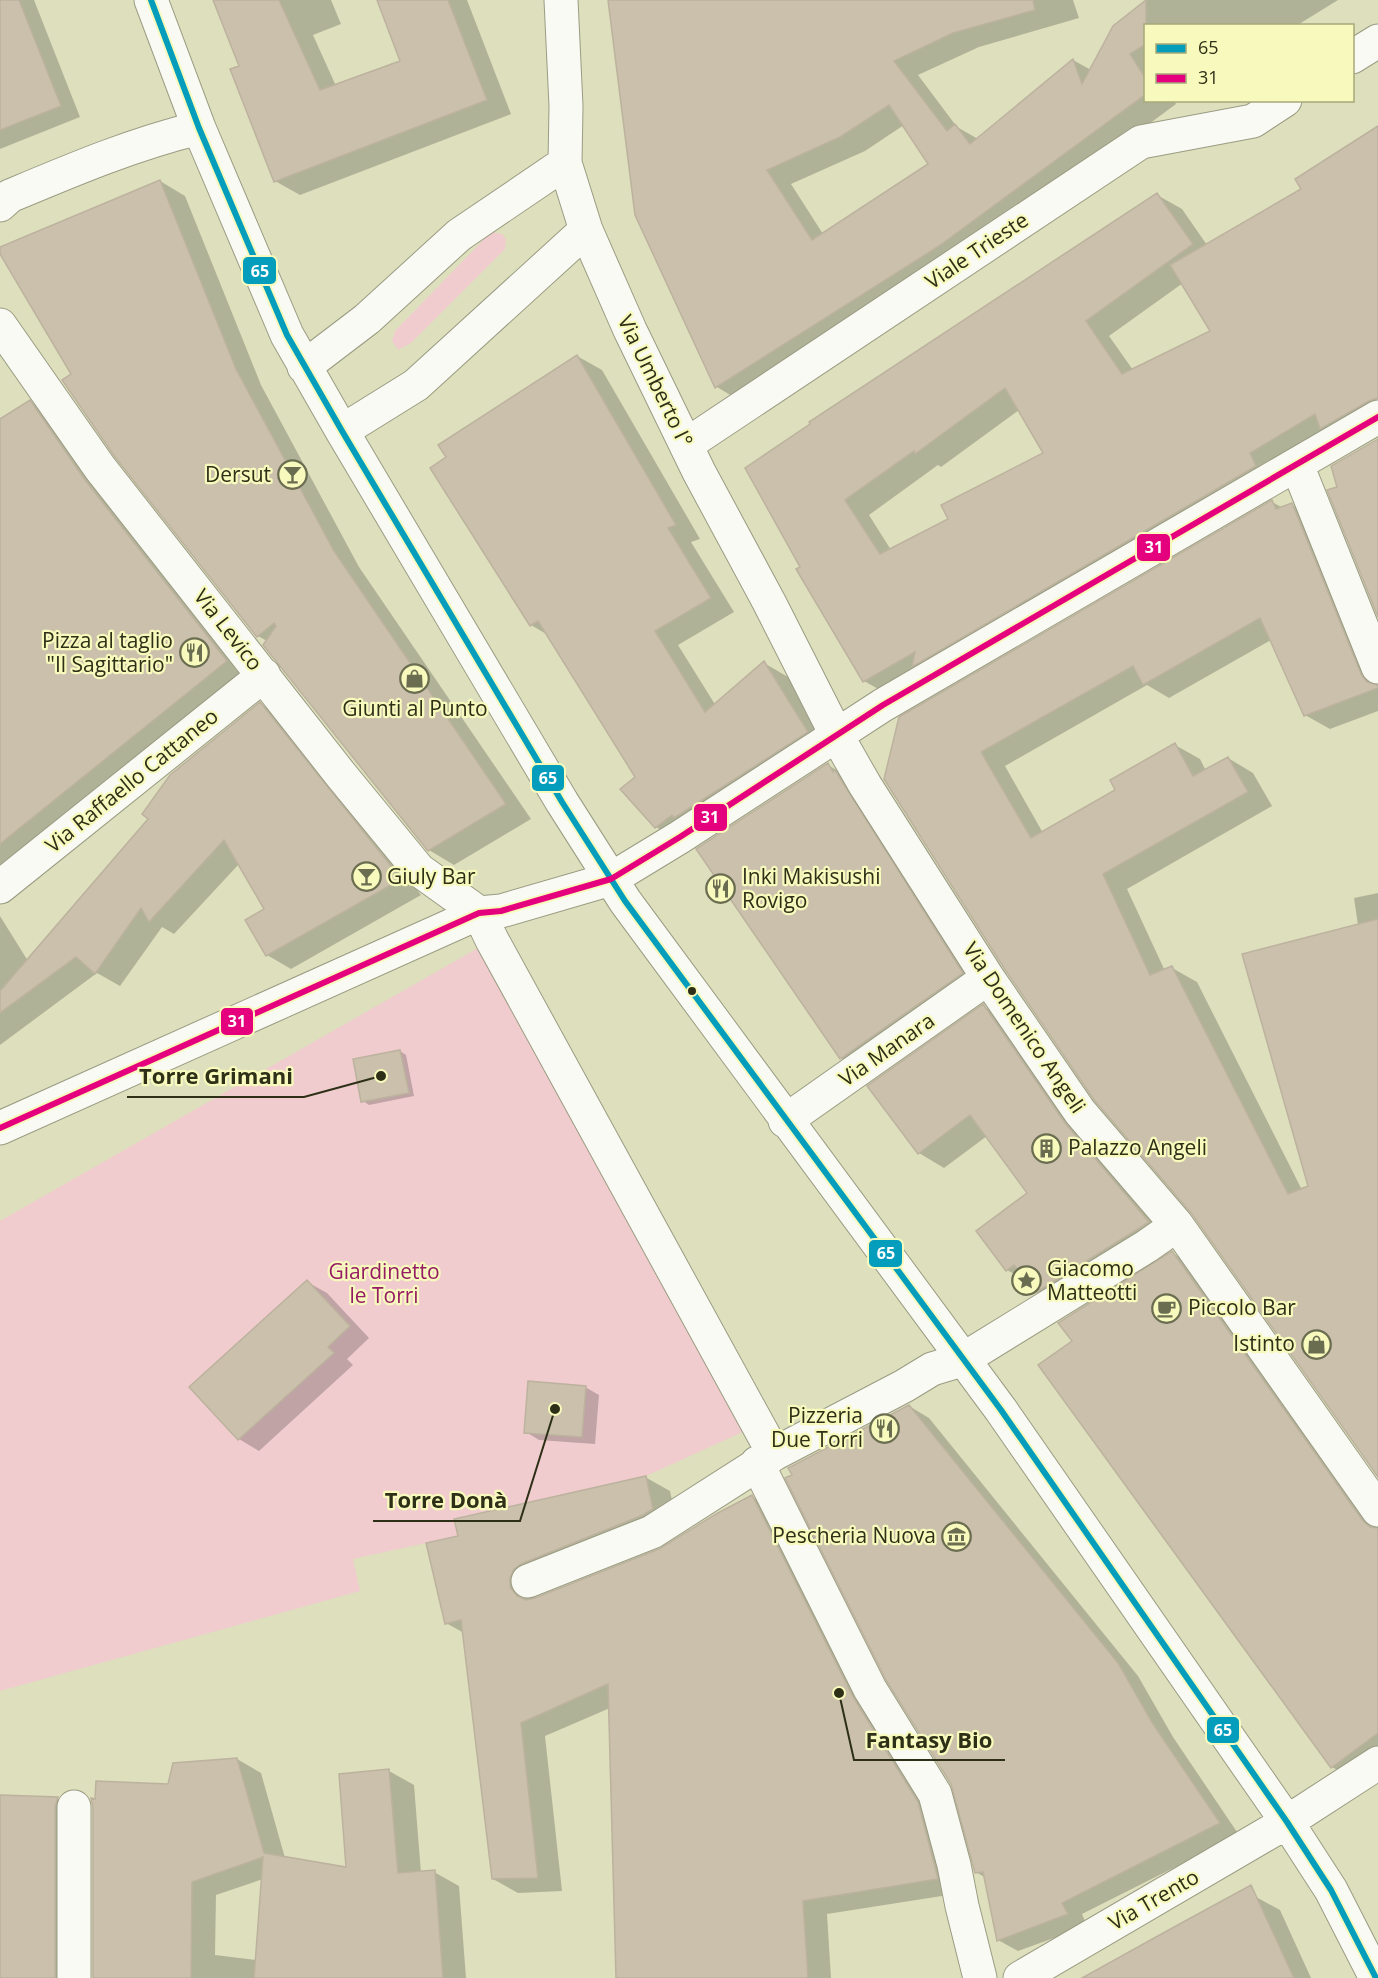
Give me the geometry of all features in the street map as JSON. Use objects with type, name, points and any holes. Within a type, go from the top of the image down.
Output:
[{"type":"street","points":[[152,0],[199,128],[287,335],[562,802],[638,920],[1001,1410],[1287,1821],[1331,1890],[1376,1978]]},
{"type":"street","name":"Via Umberto I°","points":[[561,0],[566,106],[565,163],[586,230],[630,330],[686,445],[837,736]]},
{"type":"street","points":[[1354,56],[1378,41]]},
{"type":"street","name":"Viale Trieste","points":[[686,445],[1141,142],[1254,121],[1282,102]]},
{"type":"street","points":[[0,205],[10,196],[116,152],[164,136],[199,128]]},
{"type":"street","points":[[304,367],[367,319],[459,235],[565,163]]},
{"type":"street","points":[[342,431],[416,385],[586,230]]},
{"type":"street","name":"Via Levico","points":[[0,325],[100,468],[341,775],[419,870],[479,913]]},
{"type":"street","points":[[0,1128],[479,913],[501,910],[611,879],[883,705],[1378,417]]},
{"type":"street","points":[[1297,465],[1378,667]]},
{"type":"street","name":"Via Raffaello Cattaneo","points":[[0,887],[264,675]]},
{"type":"street","name":"Via Domenico Angeli","points":[[837,736],[865,785],[988,978],[1080,1112],[1177,1226],[1378,1510]]},
{"type":"street","points":[[479,913],[766,1458],[870,1689],[935,1794],[954,1864],[980,1978]]},
{"type":"street","name":"Via Manara","points":[[786,1121],[988,978]]},
{"type":"street","points":[[528,1581],[652,1532],[766,1458],[932,1369],[962,1360],[1177,1226]]},
{"type":"street","name":"Via Trento","points":[[1020,1978],[1287,1821],[1378,1763]]},
{"type":"street","points":[[74,1807],[74,1978]]},
{"type":"green space","points":[[491,232],[502,234],[506,239],[505,249],[411,343],[398,350],[392,341],[395,331]]},
{"type":"green space","name":"Giardinetto le Torri","points":[[478,948],[747,1430],[646,1476],[454,1519],[458,1536],[353,1559],[360,1591],[0,1691],[0,1221]]},
{"type":"building","points":[[0,0],[19,0],[61,106],[0,130]]},
{"type":"building","points":[[213,0],[279,0],[320,90],[400,61],[377,0],[448,0],[487,100],[274,182],[230,69],[239,66]]},
{"type":"building","points":[[608,0],[1033,0],[1035,10],[953,33],[894,61],[947,131],[955,124],[970,144],[1073,59],[1082,84],[1113,26],[1146,0],[1144,45],[1130,54],[1144,76],[1144,95],[939,246],[715,388],[635,215]],"holes":[[[889,105],[928,164],[812,240],[767,170],[840,137]]]},
{"type":"building","points":[[1378,126],[1378,398],[1320,429],[1315,414],[1250,453],[1256,466],[912,667],[915,652],[863,682],[796,569],[800,567],[745,468],[810,424],[809,422],[1157,193],[1193,244],[1086,321],[1122,374],[1210,331],[1170,265],[1301,189],[1295,179]],"holes":[[[1005,388],[1043,453],[941,505],[948,519],[880,554],[845,500],[914,451],[915,454]]]},
{"type":"building","points":[[160,180],[236,369],[334,551],[506,804],[428,851],[263,645],[276,626],[274,623],[257,637],[115,457],[62,380],[71,374],[0,254],[0,247]]},
{"type":"building","points":[[577,355],[676,525],[668,528],[711,598],[655,631],[705,712],[764,661],[808,732],[674,818],[672,815],[655,828],[620,789],[635,777],[538,621],[530,626],[430,468],[446,457],[438,445]]},
{"type":"building","points":[[30,400],[85,480],[227,661],[0,844],[0,419]]},
{"type":"building","points":[[1378,439],[1378,617],[1327,490],[1337,487],[1331,466]]},
{"type":"building","points":[[1272,500],[1276,509],[1292,503],[1361,674],[1367,682],[1378,685],[1378,688],[1304,716],[1260,618],[1143,685],[1133,666],[981,752],[1031,838],[1115,790],[1110,780],[1175,743],[1193,776],[1228,757],[1248,792],[1103,874],[1150,975],[1172,966],[1288,1194],[1308,1186],[1242,954],[1378,919],[1378,1477],[1192,1214],[1095,1101],[1004,968],[884,779],[899,717]]},
{"type":"building","points":[[260,702],[395,871],[392,873],[398,881],[266,956],[245,920],[264,909],[224,840],[149,922],[141,908],[95,974],[76,957],[0,1013],[0,991],[148,819],[142,814],[170,775]]},
{"type":"building","points":[[828,763],[833,772],[835,770],[963,973],[840,1059],[696,849]]},
{"type":"building","name":"Palazzo Angeli","points":[[983,1004],[1065,1123],[1149,1222],[1035,1293],[1014,1265],[1006,1271],[976,1231],[1027,1193],[970,1115],[918,1154],[867,1086]]},
{"type":"building","points":[[400,1050],[409,1093],[361,1102],[353,1059]]},
{"type":"building","points":[[1172,1251],[1363,1521],[1370,1527],[1378,1528],[1378,1733],[1331,1768],[1038,1365],[1072,1341],[1058,1323]]},
{"type":"building","points":[[307,1280],[350,1326],[328,1347],[334,1353],[238,1440],[189,1387]]},
{"type":"building","points":[[528,1381],[586,1386],[582,1437],[524,1433]]},
{"type":"building","points":[[909,1405],[1118,1663],[1153,1724],[1220,1823],[1062,1903],[1068,1914],[997,1941],[983,1872],[975,1873],[951,1784],[886,1680],[785,1478],[792,1475],[788,1468]]},
{"type":"building","points":[[646,1476],[653,1509],[521,1564],[514,1569],[510,1578],[510,1587],[517,1596],[526,1600],[535,1598],[659,1549],[752,1495],[853,1697],[918,1802],[938,1879],[803,1901],[808,1978],[616,1978],[608,1684],[521,1723],[538,1878],[492,1879],[461,1620],[445,1624],[426,1543],[458,1536],[454,1519]]},
{"type":"building","points":[[237,1758],[264,1853],[346,1867],[339,1774],[389,1769],[398,1873],[435,1870],[443,1978],[254,1978],[263,1857],[192,1882],[191,1978],[93,1978],[93,1807],[91,1798],[95,1799],[96,1781],[168,1784],[173,1763]]},
{"type":"building","points":[[0,1795],[58,1797],[55,1807],[55,1978],[0,1978]]},
{"type":"building","points":[[1251,1885],[1294,1978],[1082,1978],[1165,1932]]},
{"type":"transit line","name":"65","points":[[151,0],[199,128],[287,335],[562,802],[625,901],[1001,1410],[1287,1822],[1331,1890],[1376,1978]]},
{"type":"transit line","name":"31","points":[[0,1128],[479,913],[501,911],[611,879],[680,837],[883,705],[1378,417]]},
{"type":"place","name":"Dersut","points":[[292,475]]},
{"type":"place","name":"Pizza al taglio \"Il Sagittario\"","points":[[194,653]]},
{"type":"place","name":"Giunti al Punto","points":[[415,678]]},
{"type":"place","name":"Giuly Bar","points":[[366,877]]},
{"type":"place","name":"Inki Makisushi Rovigo","points":[[721,889]]},
{"type":"place","name":"Torre Grimani","points":[[381,1076]]},
{"type":"place","name":"Palazzo Angeli","points":[[1047,1148]]},
{"type":"place","name":"Giacomo Matteotti","points":[[1026,1281]]},
{"type":"place","name":"Piccolo Bar","points":[[1167,1308]]},
{"type":"place","name":"Istinto","points":[[1316,1344]]},
{"type":"place","name":"Torre Donà","points":[[555,1409]]},
{"type":"place","name":"Pizzeria Due Torri","points":[[884,1428]]},
{"type":"place","name":"Pescheria Nuova","points":[[957,1536]]},
{"type":"place","name":"Fantasy Bio","points":[[839,1693]]}]
